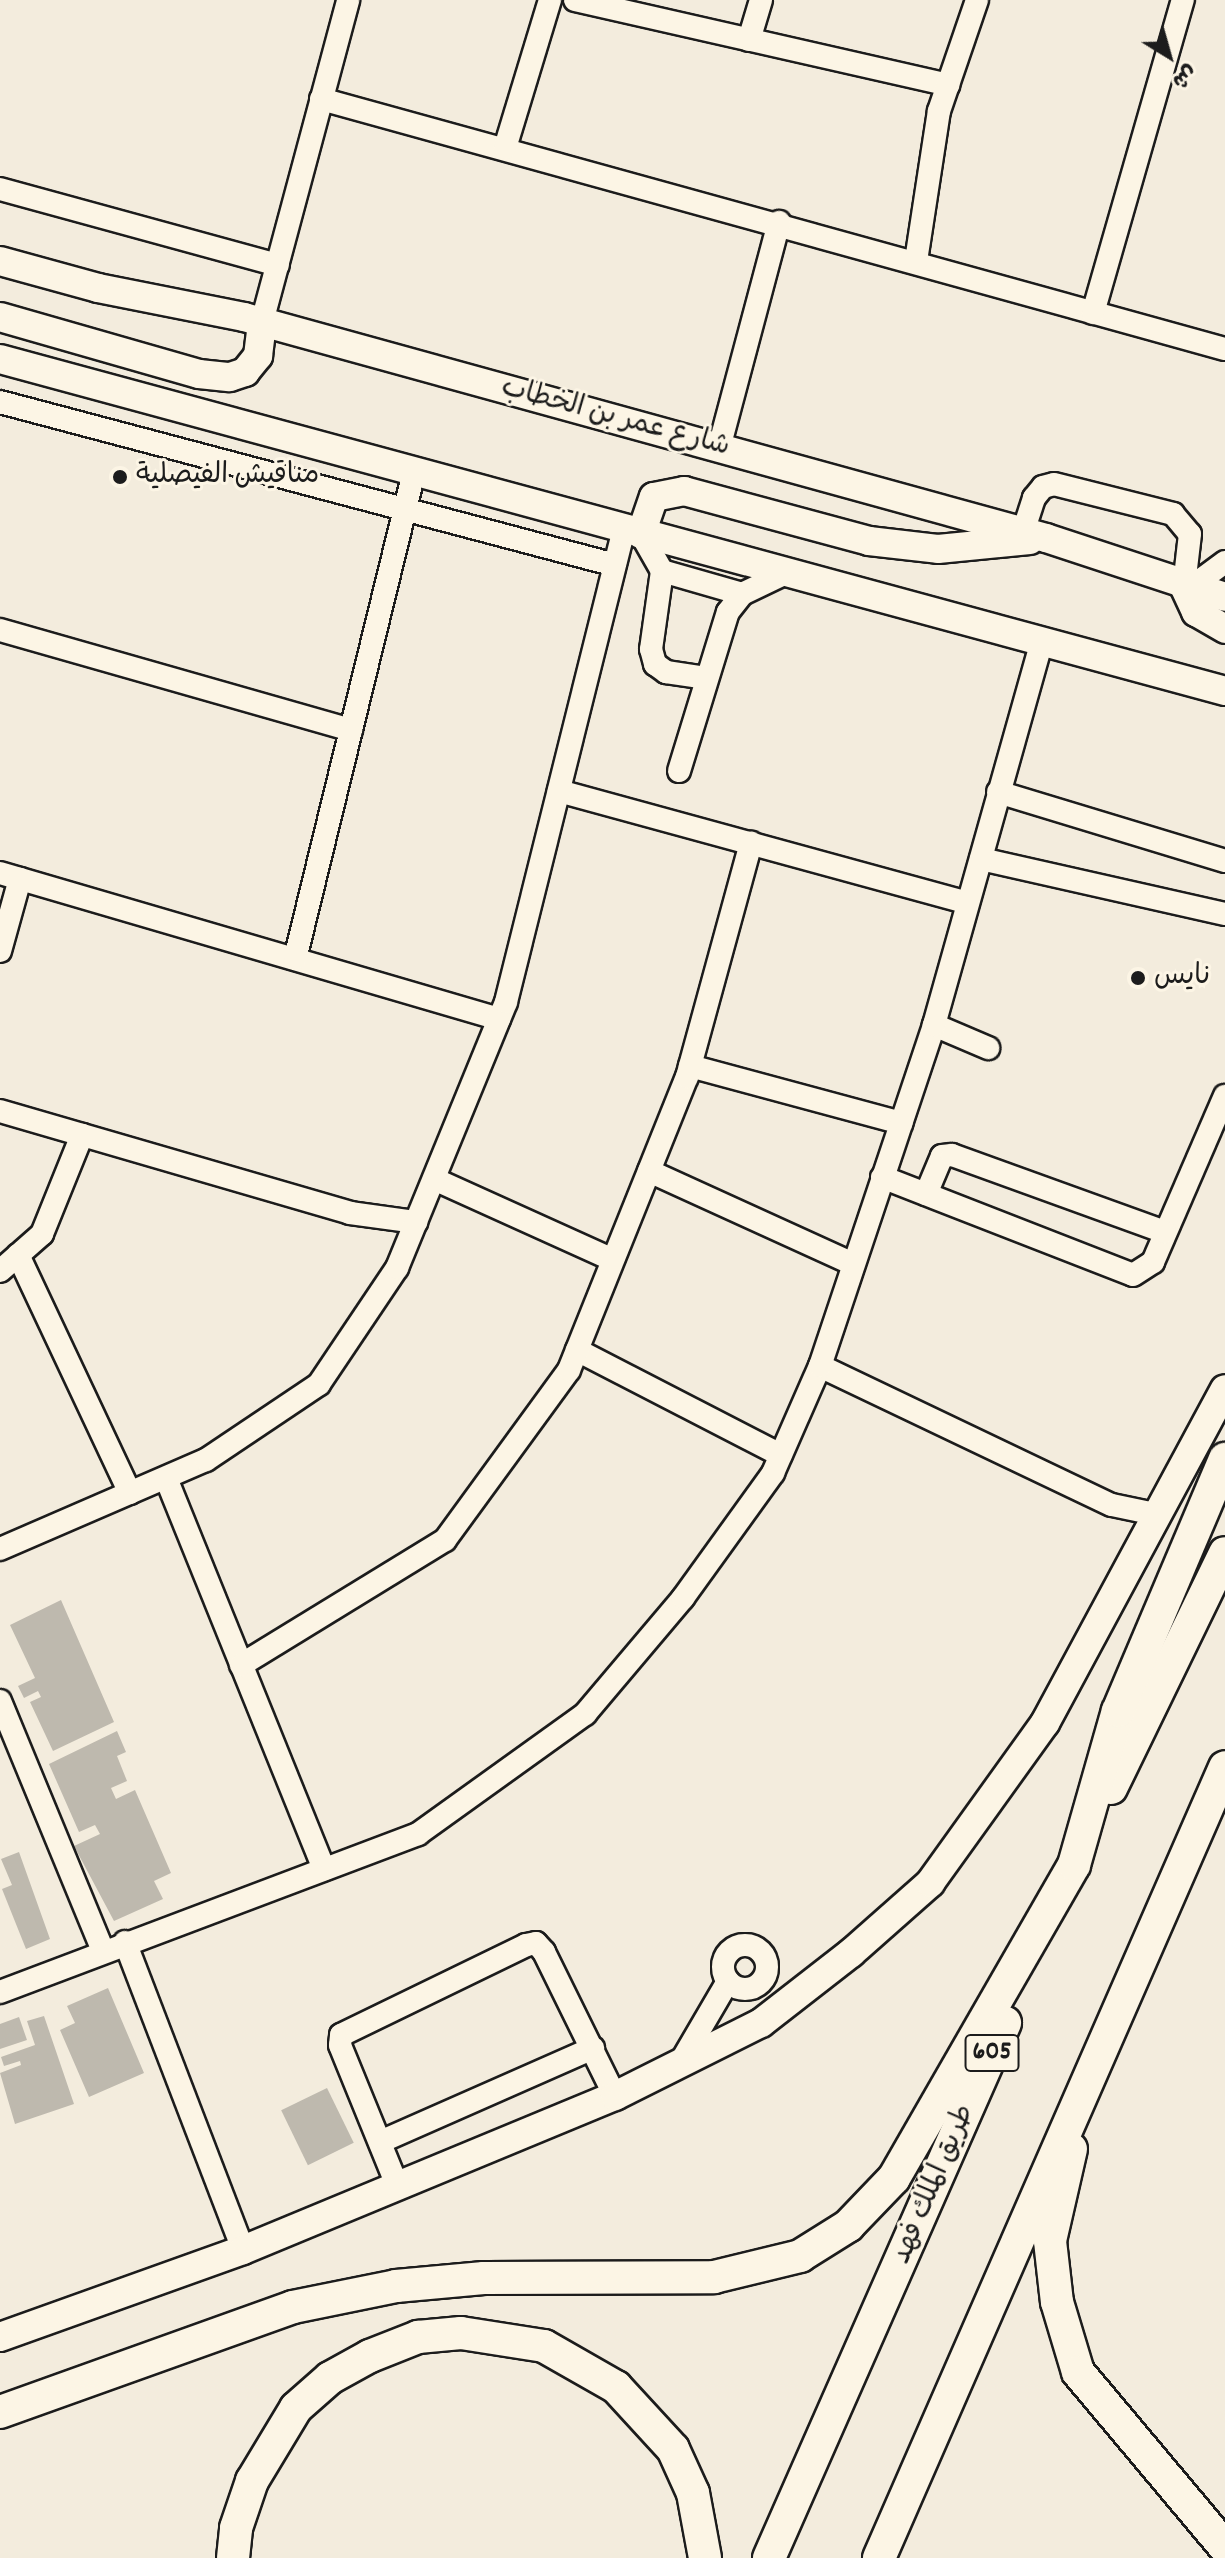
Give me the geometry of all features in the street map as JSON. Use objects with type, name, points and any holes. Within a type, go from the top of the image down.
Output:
[{"type":"highway","points":[[0,2412],[293,2307],[396,2286],[484,2278],[714,2277],[800,2256],[848,2226],[894,2178],[1074,1865],[1118,1711],[1225,1459]]},
{"type":"highway","name":"طريق الملك فهد","points":[[769,2558],[1074,1865],[1225,1553]]},
{"type":"highway","points":[[879,2558],[1224,1769]]},
{"type":"highway","points":[[1085,2083],[1050,2241],[1057,2302],[1078,2372],[1225,2547]]},
{"type":"highway","points":[[233,2558],[236,2528],[252,2481],[296,2408],[330,2378],[370,2356],[418,2337],[461,2333],[544,2346],[616,2387],[673,2449],[693,2493],[705,2558]]},
{"type":"main road","name":"شارع عمر بن الخطاب","points":[[0,261],[98,288],[262,322],[1035,535],[1225,597]]},
{"type":"main road","points":[[0,317],[199,374],[230,377],[245,372],[258,356],[262,322]]},
{"type":"main road","points":[[0,359],[1042,642],[1221,687]]},
{"type":"main road","points":[[632,531],[654,497],[684,491],[869,541],[938,549],[1035,535]]},
{"type":"main road","points":[[1187,586],[1196,612],[1225,629]]},
{"type":"main road","points":[[0,2337],[243,2250],[615,2096],[761,2023],[894,1919],[930,1883],[1045,1723],[1225,1389]]},
{"type":"street","points":[[262,322],[348,0]]},
{"type":"street","points":[[505,148],[550,0]]},
{"type":"street","points":[[575,0],[948,85]]},
{"type":"street","points":[[749,40],[761,0]]},
{"type":"street","points":[[916,261],[948,85],[977,0]]},
{"type":"street","points":[[1093,313],[1183,0]]},
{"type":"street","points":[[321,99],[779,222],[1225,349]]},
{"type":"street","points":[[0,189],[278,265]]},
{"type":"street","points":[[719,448],[779,222]]},
{"type":"street","points":[[0,402],[615,565]]},
{"type":"street","points":[[295,959],[414,472]]},
{"type":"street","points":[[1035,535],[1034,498],[1043,487],[1054,484],[1173,514],[1190,534],[1187,586]]},
{"type":"street","points":[[1,1545],[206,1460],[319,1384],[397,1268],[499,1019],[615,565],[632,531],[662,571],[742,594]]},
{"type":"street","points":[[1187,586],[1225,562]]},
{"type":"street","points":[[662,571],[651,649],[655,664],[666,672],[706,678]]},
{"type":"street","points":[[679,771],[728,612],[742,594],[786,573]]},
{"type":"street","points":[[0,630],[351,730]]},
{"type":"street","points":[[0,1992],[125,1942],[418,1834],[585,1714],[683,1598],[773,1473],[820,1366],[851,1263],[934,1025],[965,902],[981,859],[1042,642]]},
{"type":"street","points":[[559,791],[965,902]]},
{"type":"street","points":[[998,792],[1225,861]]},
{"type":"street","points":[[241,1665],[445,1540],[569,1370],[690,1066],[751,843]]},
{"type":"street","points":[[981,859],[1225,914]]},
{"type":"street","points":[[0,951],[10,876],[499,1019]]},
{"type":"street","points":[[934,1025],[988,1048]]},
{"type":"street","points":[[690,1066],[901,1123]]},
{"type":"street","points":[[882,1177],[1133,1275],[1153,1262],[1225,1096]]},
{"type":"street","points":[[0,1111],[350,1213],[416,1222]]},
{"type":"street","points":[[0,1271],[42,1234],[82,1135]]},
{"type":"street","points":[[926,1194],[942,1156],[952,1155],[1165,1232]]},
{"type":"street","points":[[649,1171],[851,1263]]},
{"type":"street","points":[[434,1179],[613,1260]]},
{"type":"street","points":[[18,1255],[130,1493]]},
{"type":"street","points":[[577,1350],[780,1455]]},
{"type":"street","points":[[820,1366],[1112,1505],[1155,1514]]},
{"type":"street","points":[[166,1478],[324,1869]]},
{"type":"street","points":[[0,1701],[8,1746],[103,1951]]},
{"type":"street","points":[[125,1942],[243,2250]]},
{"type":"street","points":[[397,2185],[340,2045],[341,2035],[526,1945],[536,1943],[544,1952],[615,2096]]},
{"type":"street","points":[[679,2065],[728,1981]]},
{"type":"street","points":[[380,2142],[593,2048]]},
{"type":"building","points":[[61,1600],[114,1722],[53,1751],[30,1702],[41,1697],[38,1691],[24,1698],[18,1686],[35,1678],[10,1625]]},
{"type":"building","points":[[117,1731],[126,1752],[117,1756],[127,1781],[111,1788],[116,1799],[135,1790],[171,1873],[154,1881],[163,1899],[114,1921],[74,1846],[100,1834],[95,1825],[79,1832],[49,1764]]},
{"type":"building","points":[[19,1852],[50,1939],[26,1949],[2,1889],[12,1885],[1,1859]]},
{"type":"building","points":[[108,1988],[144,2073],[89,2097],[60,2030],[75,2023],[67,2006]]},
{"type":"building","points":[[44,2016],[74,2104],[15,2124],[0,2073],[21,2065],[20,2061],[4,2066],[1,2057],[35,2045],[27,2021]]},
{"type":"building","points":[[19,2017],[27,2040],[0,2049],[0,2024]]},
{"type":"building","points":[[327,2088],[354,2143],[308,2165],[281,2110]]},
{"type":"place","name":"مناقيش الفيصلية","points":[[120,477]]},
{"type":"place","name":"نايس","points":[[1138,978]]}]
